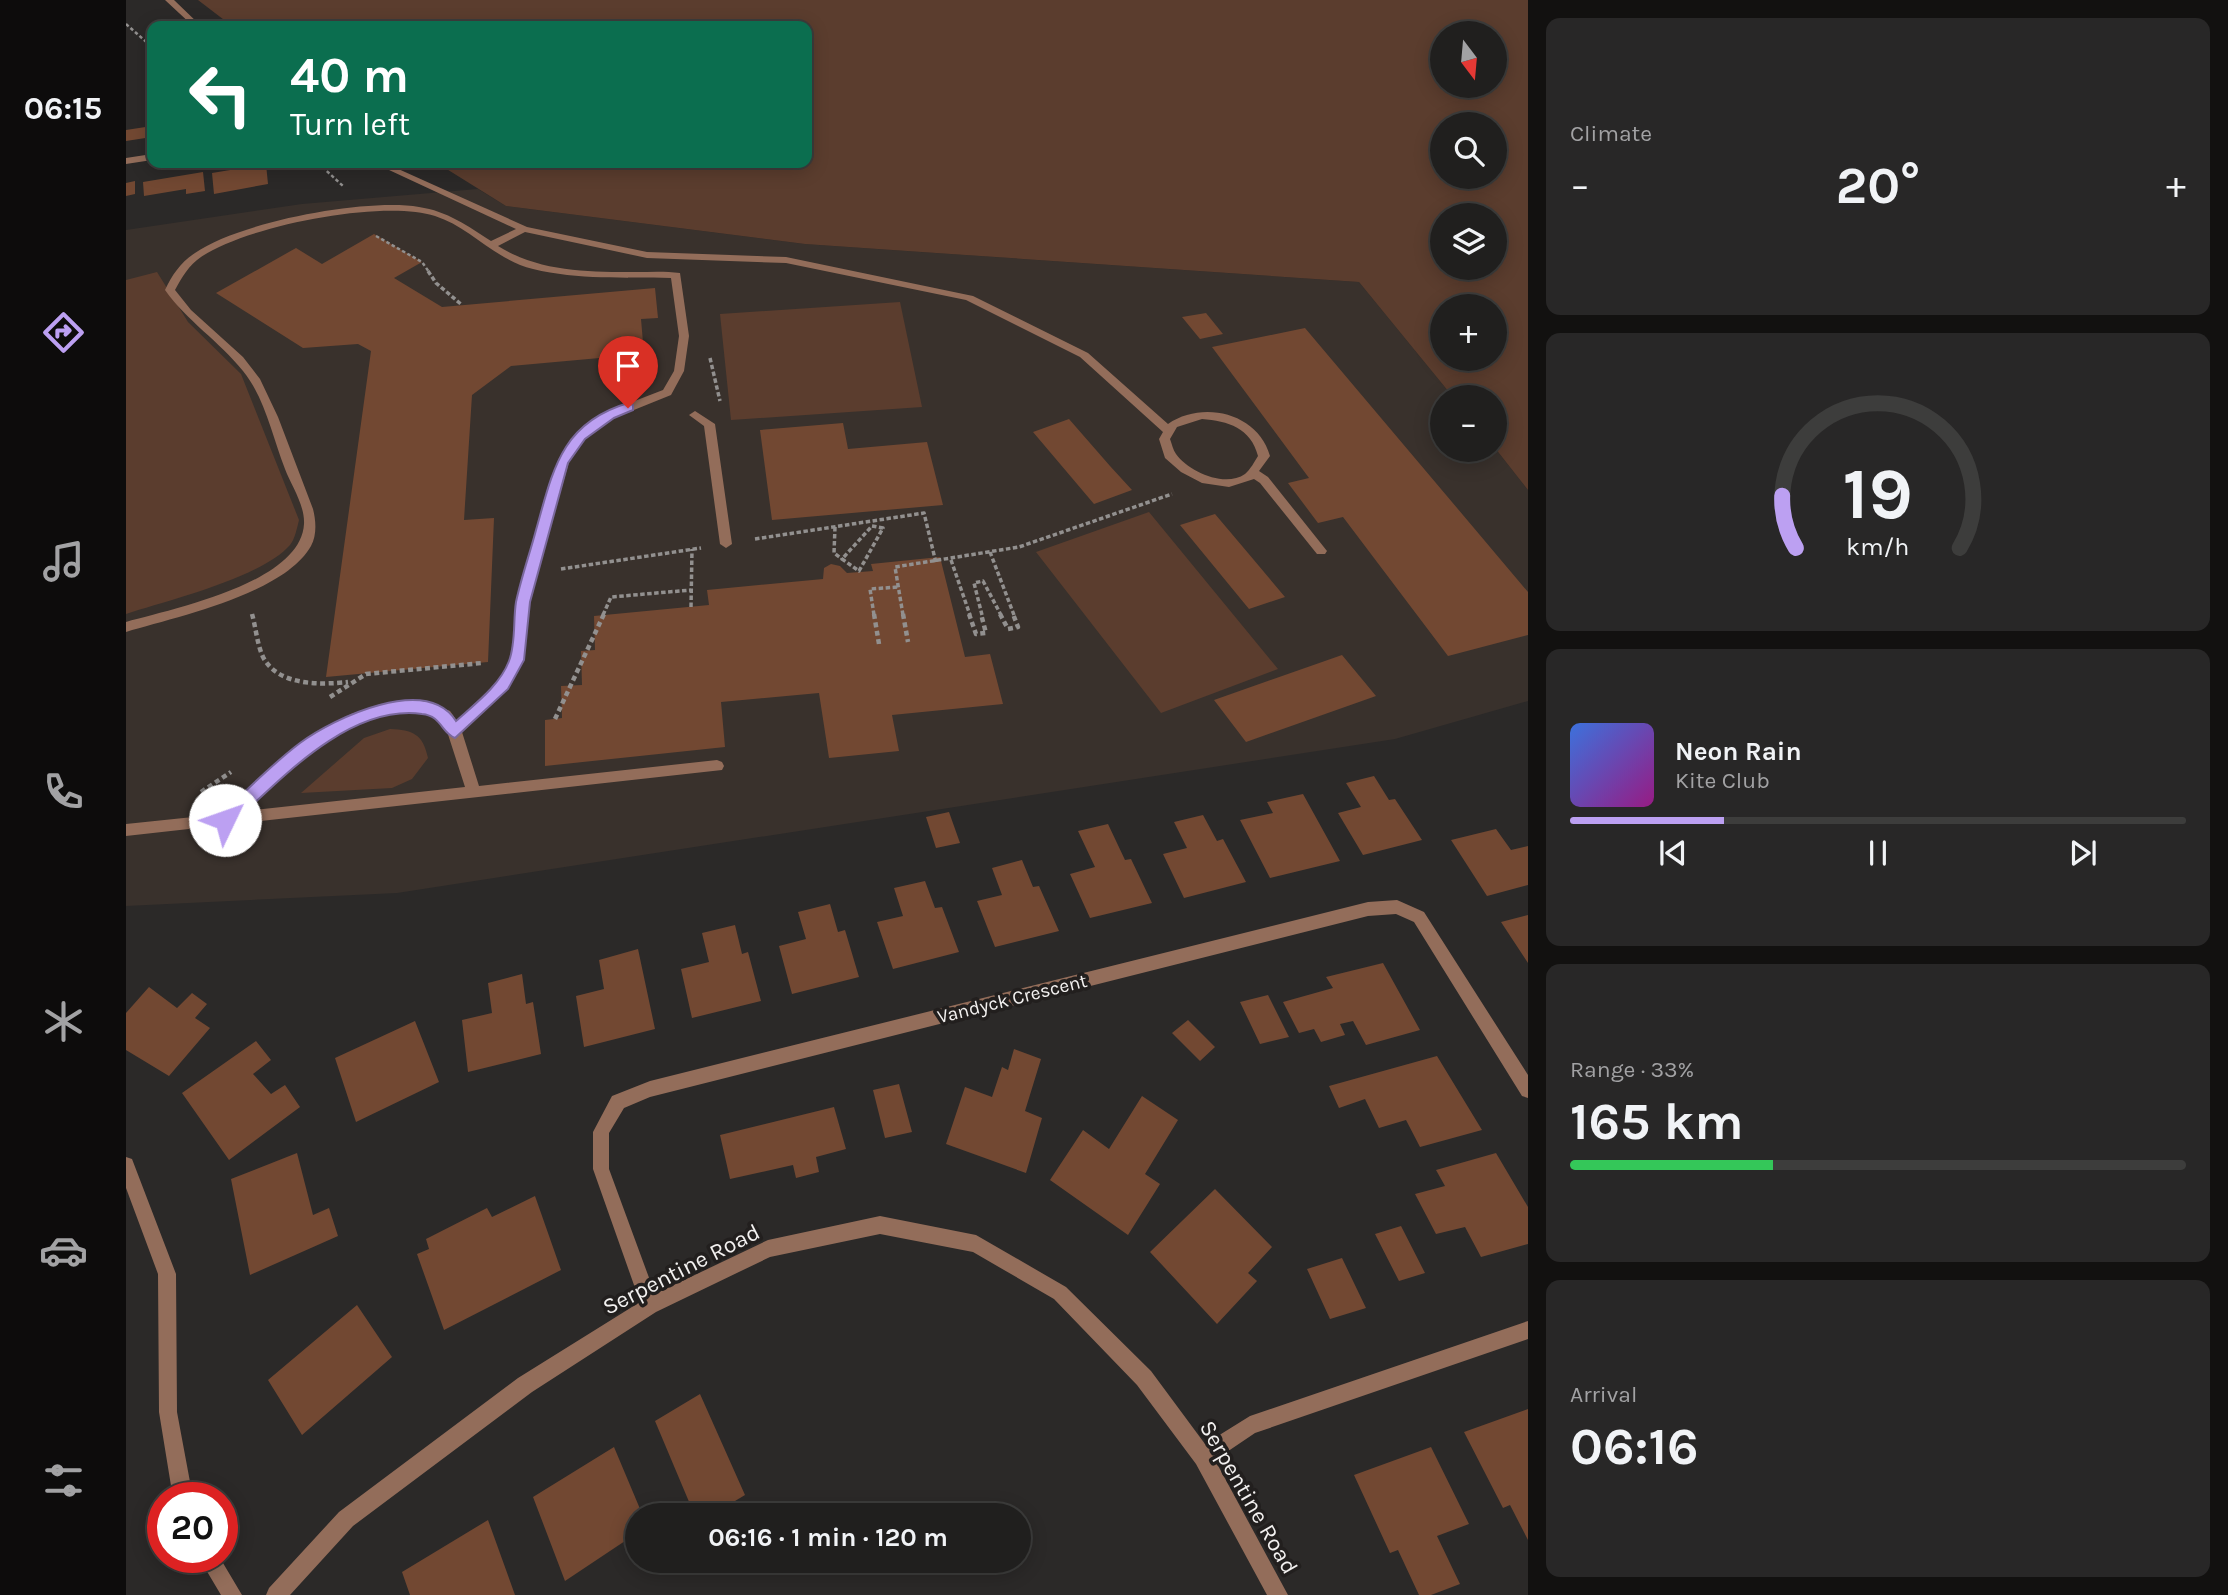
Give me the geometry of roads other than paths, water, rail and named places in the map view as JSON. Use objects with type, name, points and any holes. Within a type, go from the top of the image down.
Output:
[{"type":"street","points":[[169,0],[192,21]]},
{"type":"street","points":[[126,161],[147,158]]},
{"type":"street","points":[[389,168],[524,229],[647,255],[786,260],[970,298],[1084,355],[1168,430]]},
{"type":"street","points":[[126,627],[245,588],[285,569],[306,547],[311,524],[278,433],[250,371],[181,307],[170,290],[180,269],[205,251],[253,231],[303,217],[404,209],[438,213],[532,266],[572,272],[676,275],[682,328],[679,371],[667,392],[610,415],[581,436],[563,461],[523,602],[517,660],[503,685],[455,731]]},
{"type":"street","points":[[491,245],[524,229]]},
{"type":"street","points":[[695,415],[709,424],[726,544]]},
{"type":"street","points":[[1201,415],[1217,416],[1245,426],[1262,445],[1264,456],[1254,473],[1235,481],[1210,481],[1194,477],[1171,460],[1165,450],[1168,430],[1176,423],[1201,415]]},
{"type":"street","points":[[1254,473],[1264,480],[1321,551]]},
{"type":"street","points":[[225,820],[306,747],[370,713],[397,707],[424,708],[445,715],[455,731],[472,790]]},
{"type":"street","points":[[126,830],[472,790],[717,766]]},
{"type":"street","name":"Vandyck Crescent","points":[[650,1306],[601,1169],[601,1132],[618,1102],[663,1085],[1341,916],[1397,906],[1419,917],[1437,939],[1528,1090]]},
{"type":"street","points":[[126,1165],[167,1274],[168,1412],[180,1482]]},
{"type":"street","name":"Serpentine Road","points":[[276,1595],[346,1519],[525,1385],[650,1306],[768,1249],[880,1225],[976,1244],[1060,1293],[1144,1378],[1202,1457],[1278,1595]]},
{"type":"street","points":[[1202,1457],[1250,1425],[1528,1330]]},
{"type":"street","points":[[218,1573],[232,1595]]}]
